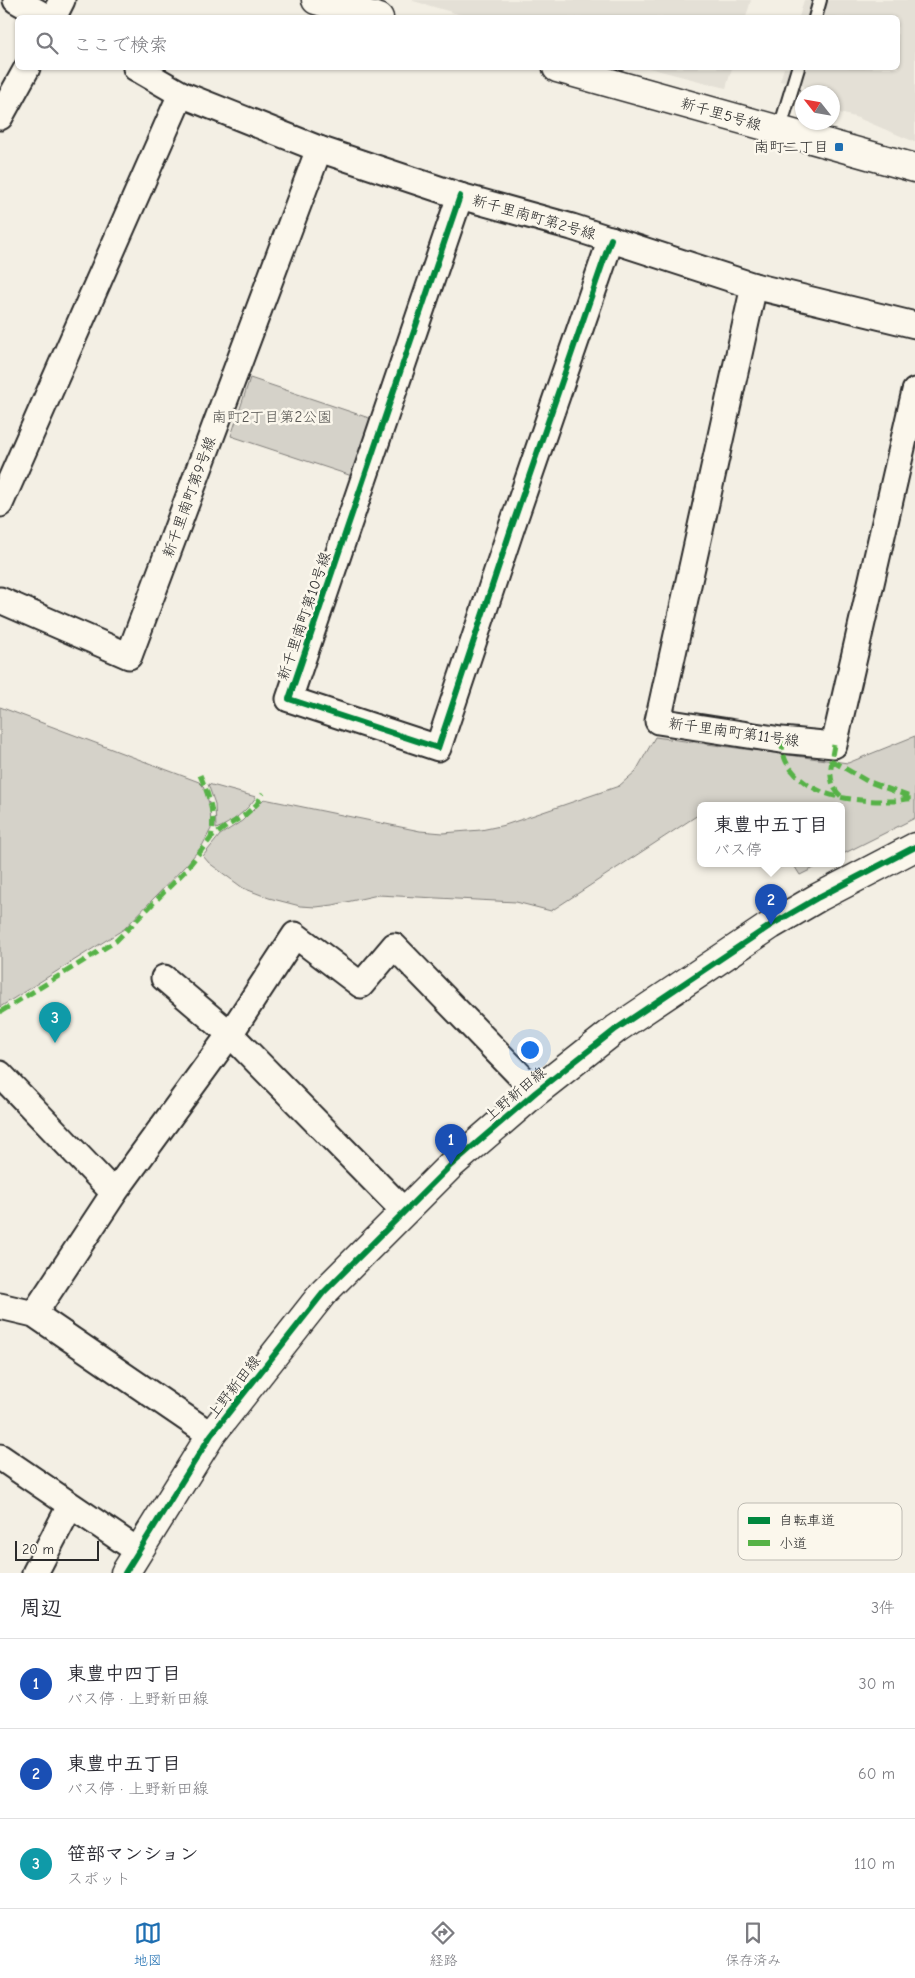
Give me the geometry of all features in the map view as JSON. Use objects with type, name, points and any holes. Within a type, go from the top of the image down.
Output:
[{"type":"street","points":[[16,0],[43,15]]},
{"type":"street","points":[[54,15],[62,0]]},
{"type":"street","points":[[316,0],[368,15]]},
{"type":"street","points":[[0,117],[26,70]]},
{"type":"street","name":"新千里南町第2号線","points":[[139,70],[181,94],[319,149],[460,196],[611,239],[754,286],[915,325]]},
{"type":"street","name":"新千里5号線","points":[[564,70],[915,168]]},
{"type":"street","points":[[0,504],[181,94]]},
{"type":"street","name":"新千里南町第9号線","points":[[0,600],[129,656],[319,149]]},
{"type":"street","name":"新千里南町第10号線","points":[[460,196],[289,699],[438,748],[611,239]]},
{"type":"street","name":"新千里南町第11号線","points":[[754,286],[658,721],[782,740],[834,745],[915,391]]},
{"type":"street","name":"上野新田線","points":[[132,1562],[211,1435],[323,1293],[451,1165],[536,1092],[616,1029],[771,924],[819,897],[913,852]]},
{"type":"street","points":[[34,1314],[114,1193],[230,1034],[295,935],[360,985],[394,946],[536,1092]]},
{"type":"street","points":[[164,978],[230,1034],[404,1211]]},
{"type":"street","points":[[0,1074],[114,1193]]},
{"type":"street","points":[[0,1306],[34,1314],[211,1435]]},
{"type":"street","points":[[0,1457],[70,1506],[132,1562]]},
{"type":"street","points":[[35,1573],[70,1506]]},
{"type":"lane","points":[[816,15],[820,0]]},
{"type":"lane","points":[[780,130],[797,70]]},
{"type":"shaded area","points":[[410,0],[751,0],[747,15],[462,15]]},
{"type":"shaded area","points":[[804,0],[915,0],[915,142],[858,118],[840,113],[840,85],[799,85],[780,81],[783,70],[900,70],[900,15],[800,15]]},
{"type":"shaded area","points":[[657,70],[731,70],[726,88]]},
{"type":"green space","name":"南町2丁目第2公園","points":[[250,378],[372,419],[352,476],[231,436]]},
{"type":"green space","points":[[0,707],[199,782],[203,786],[210,806],[211,829],[202,846],[187,864],[124,929],[0,1007]]},
{"type":"green space","points":[[915,736],[915,818],[845,853],[845,802],[697,802],[697,816],[551,911],[516,902],[378,895],[333,905],[300,906],[269,898],[243,888],[209,863],[203,856],[220,835],[242,821],[264,799],[420,831],[443,833],[481,830],[505,825],[619,786],[636,771],[655,737],[848,763]]},
{"type":"green space","points":[[208,784],[256,797],[238,816],[216,829],[215,804]]},
{"type":"green space","points":[[795,867],[816,867],[800,875]]},
{"type":"marked path","points":[[781,740],[784,757],[788,765],[796,775],[817,790],[854,799],[892,801],[915,799]]},
{"type":"marked path","points":[[834,745],[831,776],[835,790],[842,797]]},
{"type":"marked path","points":[[832,761],[867,781],[913,798]]},
{"type":"marked path","points":[[200,775],[211,806],[213,821],[211,838]]},
{"type":"marked path","points":[[0,1012],[116,941],[184,872],[211,838],[245,815],[257,804],[263,793]]},
{"type":"cycle path","points":[[460,196],[289,699],[438,748],[611,239]]},
{"type":"cycle path","points":[[125,1573],[211,1435],[323,1293],[451,1165],[536,1092],[616,1029],[771,925],[819,897],[915,847]]},
{"type":"place","name":"南町二丁目","points":[[839,147]]},
{"type":"place","name":"東豊中五丁目","points":[[771,925]]},
{"type":"place","name":"笹部マンション","points":[[55,1043]]},
{"type":"place","name":"東豊中四丁目","points":[[451,1165]]}]
